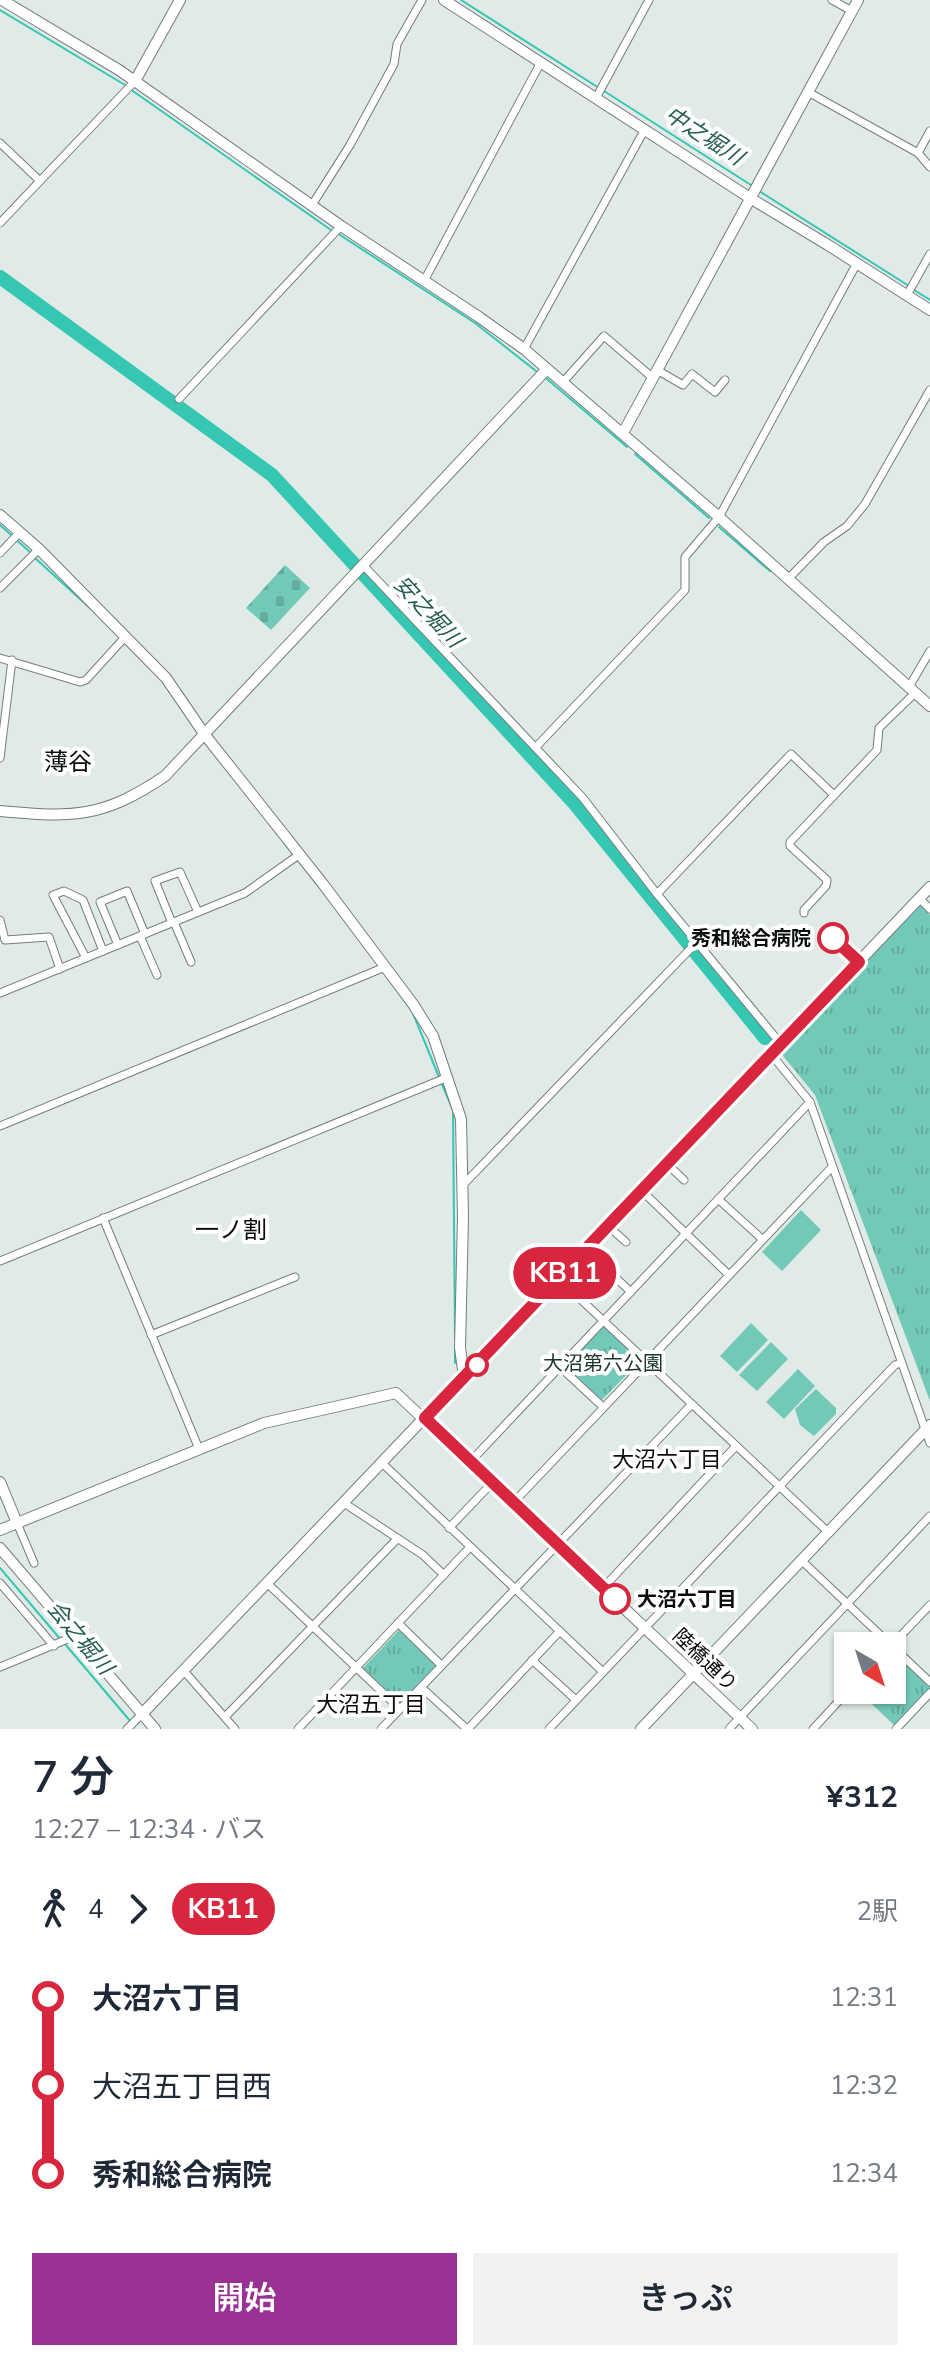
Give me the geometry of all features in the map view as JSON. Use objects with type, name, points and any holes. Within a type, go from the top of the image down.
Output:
[{"type":"street","points":[[2,0],[134,82],[340,227],[524,349],[789,578],[930,706]]},
{"type":"street","points":[[0,223],[134,82],[180,0]]},
{"type":"street","points":[[312,205],[350,145],[394,64],[397,44],[422,0]]},
{"type":"street","points":[[444,0],[541,62],[599,92],[645,129],[930,310]]},
{"type":"street","points":[[599,92],[649,0]]},
{"type":"street","points":[[832,0],[852,11]]},
{"type":"street","points":[[623,433],[858,0]]},
{"type":"street","points":[[424,281],[541,62]]},
{"type":"street","points":[[808,92],[918,153],[930,167]]},
{"type":"street","points":[[524,349],[645,129]]},
{"type":"street","points":[[918,153],[930,131]]},
{"type":"street","points":[[0,143],[40,181]]},
{"type":"street","points":[[179,399],[340,227]]},
{"type":"street","points":[[907,295],[930,254]]},
{"type":"street","points":[[536,747],[685,590],[685,557],[719,517],[857,263]]},
{"type":"street","points":[[563,382],[604,336],[655,374],[683,385],[692,374],[715,392],[725,380]]},
{"type":"street","points":[[0,811],[38,815],[85,813],[125,801],[165,776],[547,369]]},
{"type":"street","points":[[789,578],[824,542],[847,526],[865,504],[930,390]]},
{"type":"street","points":[[0,515],[39,549],[166,678],[205,735],[413,1004],[433,1036],[461,1119],[460,1347],[464,1378]]},
{"type":"street","points":[[0,553],[20,532]]},
{"type":"street","points":[[0,588],[39,549]]},
{"type":"street","points":[[364,566],[583,798],[696,943],[781,1044]]},
{"type":"street","points":[[0,658],[80,682],[86,680],[126,635]]},
{"type":"street","points":[[804,913],[828,883],[790,846],[790,842],[877,750],[879,728],[912,690],[930,651]]},
{"type":"street","points":[[0,758],[12,660]]},
{"type":"street","points":[[657,894],[791,754],[834,795]]},
{"type":"street","points":[[0,993],[245,893],[300,854]]},
{"type":"street","points":[[191,962],[155,881],[180,872],[198,912]]},
{"type":"street","points":[[128,1728],[930,887]]},
{"type":"street","points":[[86,958],[53,895],[64,891],[83,900],[103,951]]},
{"type":"street","points":[[118,945],[100,902],[127,891],[157,975]]},
{"type":"street","points":[[919,898],[930,909]]},
{"type":"street","points":[[0,920],[5,940],[49,937],[60,969]]},
{"type":"street","points":[[463,1185],[696,943]]},
{"type":"street","points":[[0,1126],[385,967]]},
{"type":"street","points":[[771,1054],[810,1102],[901,1363],[928,1428],[930,1443]]},
{"type":"street","points":[[0,1261],[448,1077]]},
{"type":"street","points":[[470,1462],[810,1102]]},
{"type":"street","points":[[667,1164],[684,1180]]},
{"type":"street","points":[[513,1503],[832,1167]]},
{"type":"street","points":[[642,1191],[728,1274]]},
{"type":"street","points":[[718,1199],[762,1239]]},
{"type":"street","points":[[0,1530],[199,1449],[103,1218]]},
{"type":"street","points":[[608,1226],[626,1242]]},
{"type":"street","points":[[586,1250],[631,1292]]},
{"type":"street","points":[[151,1335],[295,1277]]},
{"type":"street","points":[[559,1279],[828,1532]]},
{"type":"street","points":[[549,1729],[895,1365],[901,1363]]},
{"type":"street","points":[[560,1367],[602,1406]]},
{"type":"street","name":"陸橋通り","points":[[199,1449],[264,1423],[390,1392],[400,1395],[752,1729]]},
{"type":"street","points":[[381,1729],[692,1404]]},
{"type":"street","points":[[641,1729],[928,1428]]},
{"type":"street","points":[[603,1588],[736,1446]]},
{"type":"street","points":[[382,1463],[603,1672]]},
{"type":"street","points":[[0,1482],[34,1563]]},
{"type":"street","points":[[449,1528],[492,1483]]},
{"type":"street","points":[[344,1503],[423,1555],[444,1575]]},
{"type":"street","points":[[729,1729],[930,1516]]},
{"type":"street","points":[[225,1717],[397,1539]]},
{"type":"street","points":[[298,1729],[470,1547]]},
{"type":"street","points":[[0,1548],[70,1638],[139,1717],[155,1729]]},
{"type":"street","points":[[801,1560],[877,1632]]},
{"type":"street","points":[[0,1583],[54,1646]]},
{"type":"street","points":[[268,1584],[400,1709]]},
{"type":"street","points":[[904,1632],[930,1605]]},
{"type":"street","points":[[398,1623],[441,1665]]},
{"type":"street","points":[[421,1687],[467,1729],[560,1631]]},
{"type":"street","points":[[0,1667],[70,1638]]},
{"type":"street","points":[[906,1659],[930,1682]]},
{"type":"street","points":[[532,1660],[576,1700]]},
{"type":"street","points":[[184,1671],[235,1729]]},
{"type":"street","points":[[896,1729],[930,1693]]},
{"type":"street","points":[[813,1729],[836,1704]]},
{"type":"green space","points":[[285,565],[310,588],[271,630],[246,608]]},
{"type":"green space","points":[[920,905],[930,915],[930,1401],[815,1095],[779,1051]]},
{"type":"green space","points":[[801,1210],[821,1230],[782,1271],[762,1252]]},
{"type":"green space","points":[[751,1323],[768,1340],[737,1372],[720,1356]]},
{"type":"green space","name":"大沼第六公園","points":[[604,1325],[641,1360],[602,1400],[565,1366]]},
{"type":"green space","points":[[771,1342],[788,1359],[757,1391],[739,1375]]},
{"type":"green space","points":[[798,1369],[815,1386],[784,1419],[766,1402]]},
{"type":"green space","points":[[816,1389],[836,1408],[836,1414],[814,1436],[800,1425],[795,1409]]},
{"type":"green space","points":[[399,1630],[437,1665],[400,1703],[363,1668]]},
{"type":"green space","points":[[906,1663],[930,1689],[895,1726],[872,1704],[906,1704]]},
{"type":"waterway","name":"中之堀川","points":[[461,0],[599,88]]},
{"type":"waterway","points":[[0,10],[125,85]]},
{"type":"waterway","points":[[130,89],[331,230]]},
{"type":"waterway","name":"中之堀川","points":[[604,91],[754,187]]},
{"type":"waterway","name":"中之堀川","points":[[759,191],[909,286]]},
{"type":"waterway","points":[[337,233],[475,323],[536,371]]},
{"type":"waterway","name":"安之堀川","points":[[0,277],[272,475],[575,804],[765,1038]]},
{"type":"waterway","name":"中之堀川","points":[[914,290],[930,300]]},
{"type":"waterway","points":[[547,379],[627,447]]},
{"type":"waterway","points":[[635,454],[709,518]]},
{"type":"waterway","points":[[0,525],[31,553]]},
{"type":"waterway","points":[[719,527],[770,571]]},
{"type":"waterway","points":[[35,558],[90,608]]},
{"type":"waterway","points":[[284,843],[293,854]]},
{"type":"waterway","points":[[297,859],[330,901]]},
{"type":"waterway","points":[[391,983],[412,1011],[439,1077]]},
{"type":"waterway","points":[[441,1082],[453,1110],[455,1338]]},
{"type":"waterway","points":[[455,1348],[455,1363]]},
{"type":"waterway","name":"会之堀川","points":[[0,1568],[61,1640]]},
{"type":"waterway","name":"会之堀川","points":[[65,1644],[131,1722]]},
{"type":"bus line","name":"KB11","points":[[615,1599],[425,1418],[859,962],[833,938]]},
{"type":"place","name":"秀和総合病院","points":[[833,938]]},
{"type":"place","name":"大沼六丁目","points":[[615,1599]]},
{"type":"district","name":"薄谷","points":[[68,762]]},
{"type":"district","name":"一ノ割","points":[[231,1230]]},
{"type":"district","name":"大沼六丁目","points":[[667,1460]]},
{"type":"district","name":"大沼五丁目","points":[[371,1705]]}]
